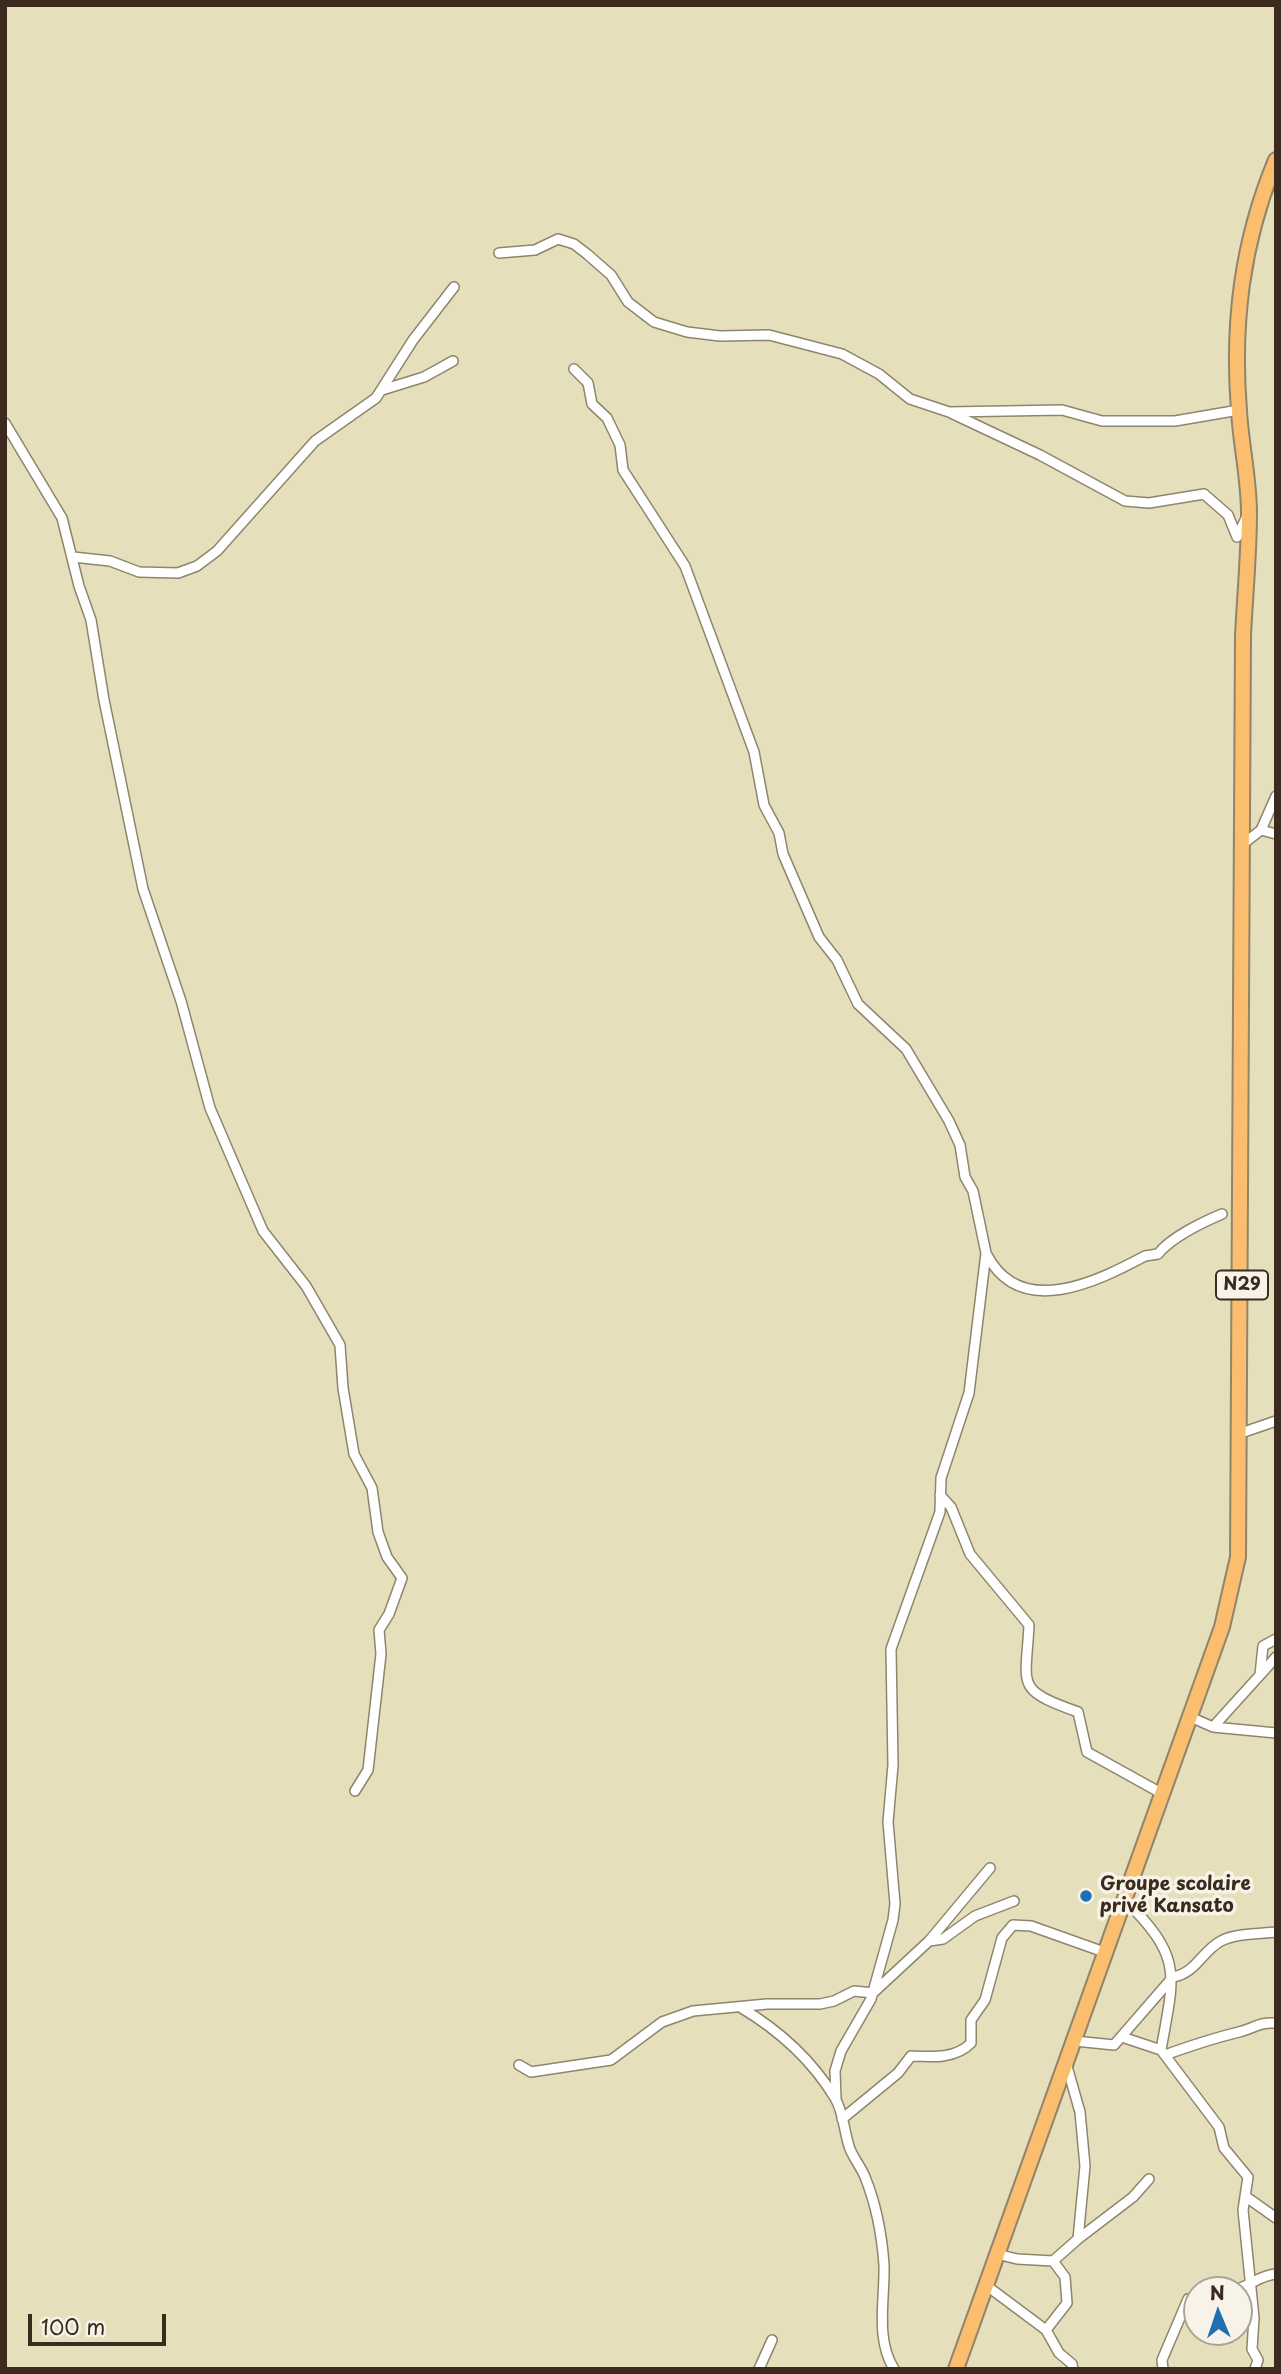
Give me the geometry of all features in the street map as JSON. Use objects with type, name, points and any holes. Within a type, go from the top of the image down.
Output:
[{"type":"main road","name":"N29","points":[[956,2369],[1222,1627],[1238,1557],[1241,1433],[1243,636],[1249,511],[1239,410],[1236,339],[1239,285],[1258,203],[1276,160]]},
{"type":"street","points":[[499,253],[536,250],[558,239],[574,244],[611,275],[628,302],[654,321],[687,332],[720,336],[769,335],[842,354],[879,374],[910,399],[949,412],[1040,455],[1125,501],[1149,503],[1204,494],[1228,514],[1237,537],[1249,511]]},
{"type":"street","points":[[73,557],[110,561],[138,572],[178,573],[197,566],[217,551],[315,441],[373,402],[413,340],[454,287]]},
{"type":"street","points":[[382,390],[424,377],[453,361]]},
{"type":"street","points":[[575,369],[588,383],[592,404],[607,418],[620,445],[623,470],[685,566],[754,752],[764,805],[779,833],[783,854],[819,937],[837,960],[858,1004],[906,1049],[960,1145],[965,1177],[973,1191],[986,1253],[969,1393],[941,1478],[940,1511],[891,1649],[893,1765],[888,1822],[895,1903],[873,1993],[841,2051],[835,2071],[836,2099],[877,2218],[884,2264],[885,2355],[894,2369]]},
{"type":"street","points":[[949,412],[1062,410],[1102,421],[1175,421],[1239,410]]},
{"type":"street","points":[[5,423],[62,518],[79,586],[91,620],[104,700],[143,889],[181,1001],[210,1108],[263,1231],[312,1295],[340,1345],[343,1388],[354,1454],[372,1488],[378,1532],[387,1557],[402,1578],[389,1614],[379,1630],[381,1654],[368,1770],[355,1791]]},
{"type":"street","points":[[1243,844],[1261,830],[1276,796]]},
{"type":"street","points":[[1261,830],[1276,834]]},
{"type":"street","points":[[986,1253],[1006,1278],[1020,1287],[1066,1291],[1091,1283],[1145,1256],[1158,1254],[1163,1247],[1198,1225],[1222,1214]]},
{"type":"street","points":[[1241,1433],[1276,1421]]},
{"type":"street","points":[[940,1495],[951,1507],[971,1555],[1029,1625],[1024,1670],[1035,1694],[1040,1699],[1078,1712],[1087,1752],[1161,1793]]},
{"type":"street","points":[[1260,1675],[1263,1646],[1276,1639]]},
{"type":"street","points":[[1213,1727],[1276,1657]]},
{"type":"street","points":[[1188,1716],[1213,1727],[1276,1733]]},
{"type":"street","points":[[519,2065],[531,2072],[611,2060],[662,2022],[693,2011],[820,2004],[834,2001],[854,1991],[873,1993],[929,1941],[990,1868]]},
{"type":"street","points":[[929,1941],[943,1940],[975,1916],[1014,1901]]},
{"type":"street","points":[[1126,1901],[1161,1941],[1173,1977],[1163,2052]]},
{"type":"street","points":[[842,2119],[898,2073],[911,2056],[938,2057],[964,2050],[971,2043],[971,2020],[985,2000],[1002,1938],[1013,1924],[1031,1926],[1104,1952]]},
{"type":"street","points":[[1075,2040],[1114,2045],[1173,1977],[1186,1975],[1220,1941],[1276,1932]]},
{"type":"street","points":[[740,2007],[767,2023],[791,2043],[836,2099]]},
{"type":"street","points":[[1163,2052],[1241,2031],[1259,2022],[1276,2023]]},
{"type":"street","points":[[1122,2037],[1163,2052],[1219,2127],[1224,2148],[1248,2177],[1243,2210],[1248,2276]]},
{"type":"street","points":[[1066,2061],[1080,2112],[1085,2166],[1078,2239]]},
{"type":"street","points":[[997,2254],[1017,2259],[1053,2260],[1133,2197],[1149,2179]]},
{"type":"street","points":[[1245,2196],[1276,2218]]},
{"type":"street","points":[[1046,2330],[1067,2303],[1065,2277],[1053,2260]]},
{"type":"street","points":[[1253,2283],[1264,2274],[1276,2274]]},
{"type":"street","points":[[987,2286],[1046,2330],[1059,2353],[1073,2369]]},
{"type":"street","points":[[1163,2369],[1162,2360],[1183,2311]]},
{"type":"street","points":[[1253,2312],[1253,2334]]},
{"type":"street","points":[[759,2369],[772,2340]]},
{"type":"street","points":[[1252,2346],[1258,2360],[1255,2369]]},
{"type":"place","name":"Groupe scolaire privé Kansato","points":[[1086,1896]]}]
